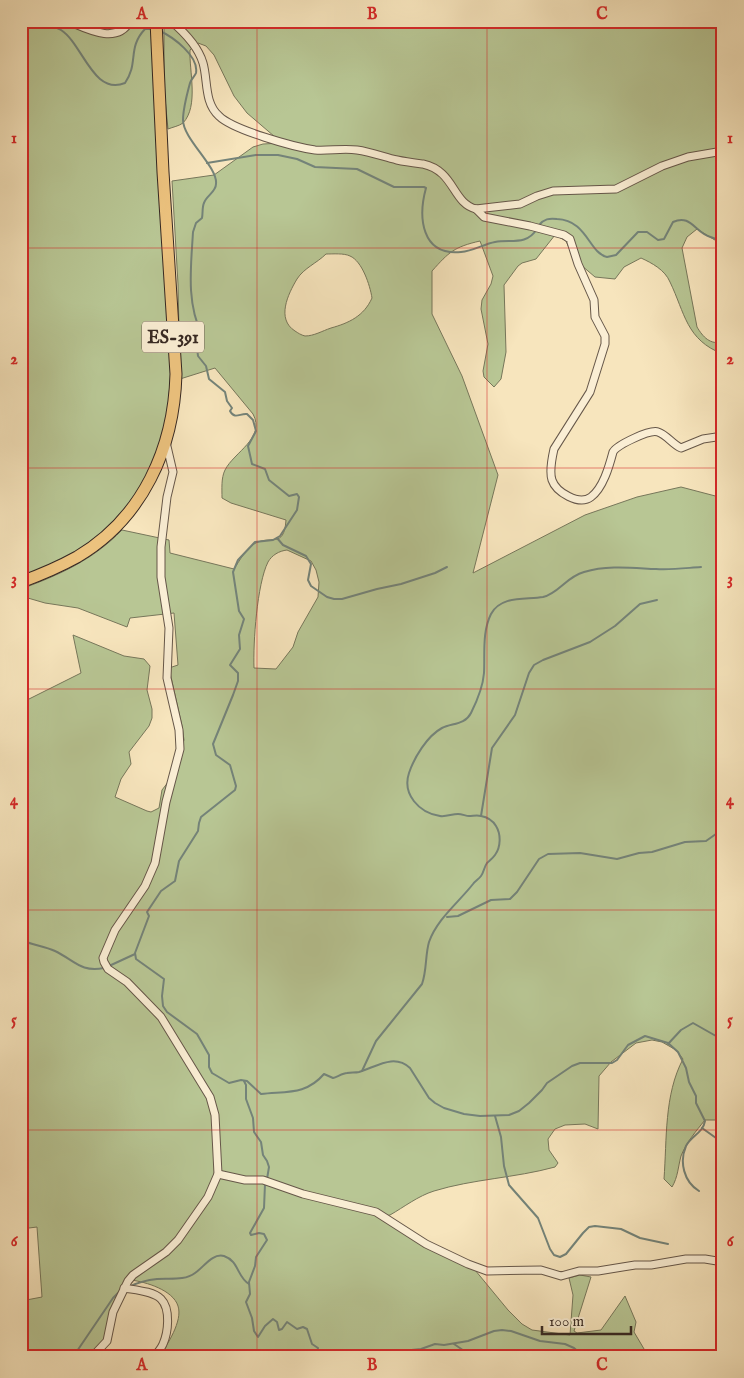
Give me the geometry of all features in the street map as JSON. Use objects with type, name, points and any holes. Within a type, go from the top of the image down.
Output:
[{"type":"main road","name":"ES-391","points":[[21,582],[78,556],[101,540],[119,524],[143,492],[160,460],[166,442],[173,411],[176,374],[162,163],[156,21]]},
{"type":"street","points":[[68,21],[92,31],[114,34],[121,32],[130,21]]},
{"type":"street","points":[[171,21],[188,37],[202,60],[210,101],[214,110],[225,121],[243,130],[303,148],[316,150],[358,150],[433,167],[444,174],[464,202],[484,217],[530,226],[564,235],[570,239],[578,264],[594,300],[594,317],[606,336],[590,392],[554,449],[552,456],[552,482],[565,495],[580,500],[589,498],[599,489],[612,452],[616,447],[648,432],[658,432],[681,448],[703,439],[723,436]]},
{"type":"street","points":[[476,210],[520,204],[553,191],[616,189],[662,166],[688,158],[723,151]]},
{"type":"street","points":[[92,1357],[107,1341],[113,1312],[130,1277],[166,1252],[178,1240],[208,1197],[218,1174],[218,1144],[215,1115],[210,1097],[162,1017],[127,982],[108,969],[103,958],[115,930],[145,886],[155,863],[166,802],[180,749],[179,730],[167,678],[169,628],[161,577],[161,547],[167,497],[173,472],[166,442]]},
{"type":"street","points":[[218,1174],[245,1180],[265,1181],[303,1194],[376,1212],[426,1244],[468,1264],[488,1271],[541,1270],[561,1276],[578,1271],[598,1271],[686,1259],[699,1258],[723,1262]]},
{"type":"street","points":[[124,1288],[153,1294],[161,1299],[165,1306],[167,1311],[166,1336],[163,1345],[154,1357]]},
{"type":"green space","points":[[21,21],[155,21],[171,371],[166,433],[138,495],[88,548],[21,580]]},
{"type":"green space","points":[[164,21],[723,21],[723,245],[697,229],[687,237],[682,248],[697,327],[707,339],[718,343],[723,342],[723,354],[701,341],[694,333],[688,324],[668,278],[658,267],[641,258],[624,267],[615,279],[595,277],[574,259],[566,241],[555,235],[536,259],[518,266],[504,285],[506,352],[501,379],[494,387],[484,377],[483,371],[488,344],[481,309],[482,300],[491,284],[493,276],[480,241],[453,251],[432,271],[432,314],[462,376],[498,475],[473,573],[585,515],[637,497],[681,487],[723,498],[723,1120],[705,1120],[695,1133],[681,1156],[677,1176],[672,1187],[664,1179],[669,1102],[672,1087],[683,1059],[676,1050],[662,1042],[652,1040],[636,1043],[611,1062],[599,1076],[598,1129],[585,1124],[565,1125],[555,1129],[548,1139],[549,1150],[558,1163],[555,1167],[434,1191],[390,1215],[384,1216],[475,1270],[508,1310],[522,1324],[532,1330],[570,1335],[573,1295],[569,1278],[580,1275],[591,1277],[574,1331],[577,1333],[601,1330],[625,1296],[636,1322],[634,1332],[647,1354],[644,1357],[159,1357],[176,1326],[179,1312],[178,1306],[171,1295],[165,1291],[131,1280],[125,1284],[105,1343],[92,1357],[21,1357],[21,1301],[42,1297],[37,1227],[21,1229],[21,703],[81,673],[73,635],[124,656],[144,659],[150,666],[147,690],[152,709],[152,718],[149,726],[129,752],[131,764],[121,779],[115,797],[151,812],[159,808],[162,790],[172,777],[184,740],[169,668],[178,665],[174,613],[130,618],[127,627],[78,608],[45,603],[21,596],[21,589],[75,566],[111,541],[122,530],[169,540],[170,553],[234,569],[251,546],[260,541],[279,538],[285,529],[286,520],[231,503],[222,498],[222,480],[225,470],[252,438],[255,430],[256,423],[253,414],[215,368],[180,379],[178,284],[172,181],[214,175],[253,147],[263,144],[282,143],[247,113],[234,96],[214,55],[206,46],[198,43],[190,50],[191,107],[183,123],[168,129],[164,88]],"holes":[[[326,254],[345,254],[354,259],[365,274],[372,298],[365,310],[350,321],[305,336],[289,326],[286,320],[287,299],[300,275]],[[287,550],[311,561],[319,582],[318,597],[298,632],[293,647],[276,669],[254,668],[256,614],[264,572],[272,557],[279,552]]]},
{"type":"waterway","points":[[23,21],[52,26],[61,30],[76,46],[96,76],[114,85],[125,83],[132,69],[136,43],[145,29],[153,29]]},
{"type":"waterway","points":[[160,31],[184,48],[196,67],[196,73],[186,97],[183,120],[184,128],[212,170],[216,184],[216,187],[205,201],[202,218],[196,223],[193,232],[192,297],[197,323],[202,335],[197,348],[198,356],[206,366],[209,379],[225,392],[227,401],[232,408],[230,411],[232,414],[236,416],[247,414],[253,420],[256,431],[248,446],[252,464],[265,469],[269,480],[289,496],[297,494],[299,497],[297,510],[280,536],[273,540],[255,542],[238,560],[233,572],[239,611],[244,619],[239,635],[240,649],[230,665],[238,673],[238,681],[213,744],[216,755],[230,765],[236,786],[235,790],[201,817],[198,831],[179,861],[175,881],[161,891],[147,912],[149,916],[135,953],[136,959],[164,979],[163,1006],[167,1012],[197,1034],[209,1055],[209,1067],[212,1073],[229,1083],[241,1080],[247,1081],[261,1094],[296,1091],[310,1086],[324,1074],[333,1078],[345,1073],[359,1072],[391,1061],[404,1064],[410,1068],[429,1098],[444,1108],[464,1114],[480,1116],[509,1115],[519,1111],[547,1083],[572,1066],[580,1063],[612,1063],[617,1060],[628,1045],[645,1036],[668,1043],[678,1052],[686,1068],[689,1082],[696,1096],[696,1103],[705,1121],[702,1129],[686,1146],[683,1159],[686,1177],[699,1191]]},
{"type":"waterway","points":[[207,163],[256,155],[278,155],[297,159],[315,167],[357,169],[394,187],[424,187],[426,188],[422,211],[426,232],[430,241],[438,248],[448,252],[461,252],[501,241],[523,240],[528,238],[537,229]]},
{"type":"waterway","points":[[539,225],[549,219],[567,221],[581,230],[596,250],[607,257],[616,255],[638,232],[647,232],[658,240],[664,239],[673,222],[678,220],[690,223],[704,234],[723,243]]},
{"type":"waterway","points":[[277,538],[283,545],[306,556],[311,564],[308,580],[311,586],[327,597],[334,599],[342,599],[401,584],[447,567]]},
{"type":"waterway","points":[[362,1071],[376,1041],[422,984],[429,942],[437,926],[480,877],[486,865],[497,852],[500,841],[499,833],[492,821],[480,816],[458,814],[442,816],[425,811],[419,807],[410,795],[407,781],[414,761],[431,736],[446,726],[465,720],[471,713],[484,673],[486,628],[495,608],[507,601],[549,595],[572,577],[593,570],[701,567]]},
{"type":"waterway","points":[[481,816],[492,748],[515,715],[529,673],[534,665],[590,642],[615,626],[640,604],[657,600]]},
{"type":"waterway","points":[[447,917],[458,916],[491,900],[510,899],[517,892],[539,859],[548,854],[580,853],[617,859],[639,853],[652,852],[685,842],[706,841],[723,829]]},
{"type":"waterway","points":[[21,940],[55,951],[83,967],[89,969],[104,968]]},
{"type":"waterway","points":[[109,966],[135,954]]},
{"type":"waterway","points":[[668,1044],[681,1030],[693,1023],[723,1040]]},
{"type":"waterway","points":[[244,1081],[246,1085],[246,1099],[253,1118],[254,1132],[261,1142],[263,1155],[269,1167],[267,1179]]},
{"type":"waterway","points":[[495,1116],[501,1137],[504,1166],[509,1185],[538,1218],[554,1255],[560,1257],[566,1254],[589,1227],[595,1226],[621,1229],[640,1238],[668,1244]]},
{"type":"waterway","points":[[702,1128],[723,1143]]},
{"type":"waterway","points":[[265,1184],[264,1208],[250,1233],[251,1235],[264,1234],[267,1240],[256,1257],[249,1282],[250,1294],[246,1302],[252,1318],[254,1331],[258,1337],[265,1326],[273,1319],[277,1322],[279,1330],[287,1322],[297,1329],[303,1327],[307,1329],[312,1344],[318,1348],[316,1357]]},
{"type":"waterway","points":[[131,1286],[150,1280],[177,1279],[191,1276],[212,1258],[220,1256],[229,1258],[249,1284]]},
{"type":"waterway","points":[[73,1357],[113,1298],[120,1291]]},
{"type":"waterway","points":[[390,1357],[402,1351],[421,1349],[435,1344],[444,1345],[468,1341],[494,1331],[502,1330],[511,1331],[540,1341],[565,1344],[574,1348],[584,1357]]},
{"type":"waterway","points":[[454,1344],[473,1357]]}]
